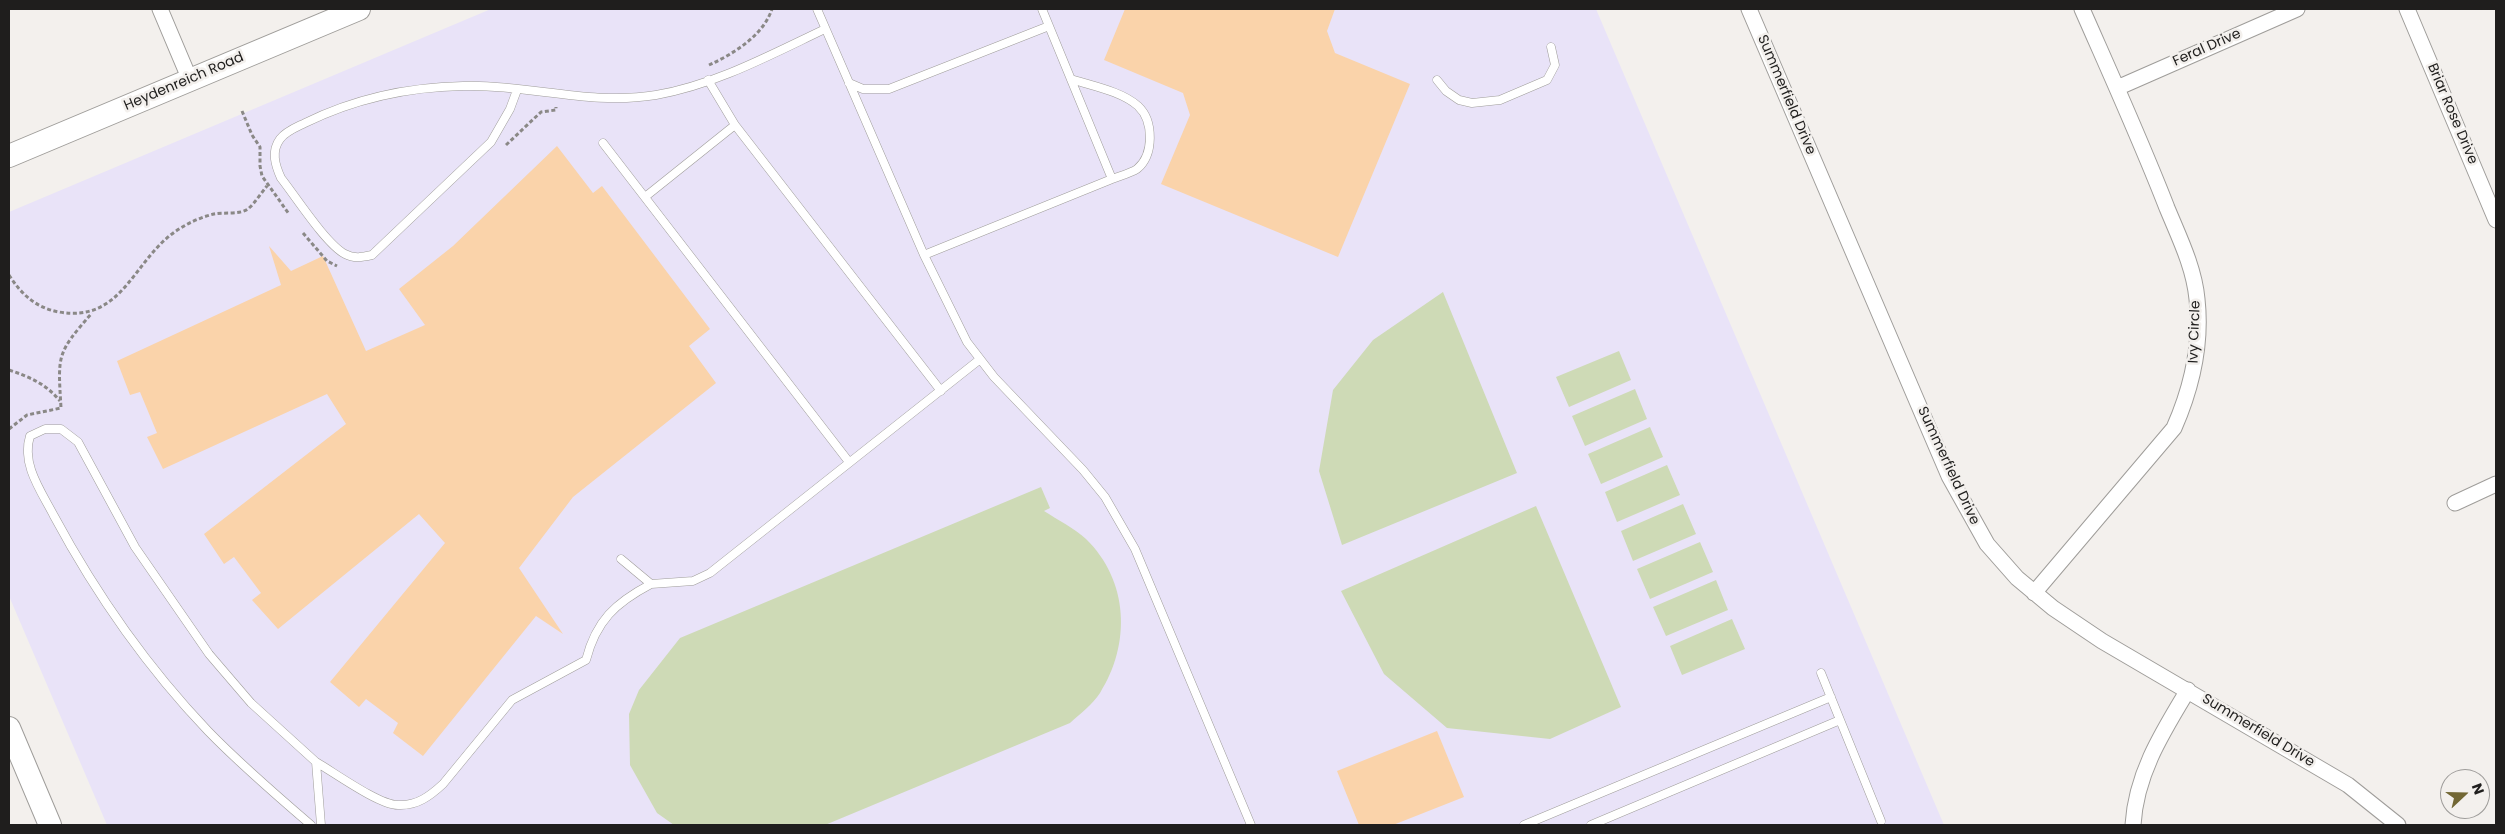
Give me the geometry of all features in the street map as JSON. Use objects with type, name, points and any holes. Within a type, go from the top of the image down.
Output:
[{"type":"street","points":[[160,9],[190,80]]},
{"type":"street","name":"Heydenreich Road","points":[[9,156],[359,9]]},
{"type":"street","name":"Summerfield Drive","points":[[1749,9],[1949,476],[1987,544],[2002,563],[2034,593],[2076,625],[2348,785],[2398,825]]},
{"type":"street","name":"Ivy Circle","points":[[2034,593],[2174,428],[2187,399],[2195,365],[2197,298],[2192,270],[2117,88],[2082,9]]},
{"type":"street","name":"Feral Drive","points":[[2117,88],[2297,9]]},
{"type":"street","name":"Briar Rose Drive","points":[[2407,9],[2496,220]]},
{"type":"street","points":[[2455,503],[2496,484]]},
{"type":"street","points":[[2133,825],[2139,786],[2147,762],[2188,690]]},
{"type":"street","points":[[9,728],[50,825]]},
{"type":"lane","points":[[817,9],[924,255],[956,320],[979,360],[1083,470],[1105,497],[1135,549],[1251,825]]},
{"type":"lane","points":[[1042,9],[1112,179]]},
{"type":"lane","points":[[849,83],[863,89],[889,89],[1049,26]]},
{"type":"lane","points":[[516,90],[510,109],[490,142],[372,255],[359,258],[346,254],[334,245],[281,178],[275,165],[274,152],[280,138],[315,118],[349,104],[402,92],[464,85],[604,98],[657,95],[708,80],[825,29]]},
{"type":"lane","points":[[1437,80],[1446,91],[1459,100],[1472,103],[1500,100],[1547,80],[1555,65],[1552,47]]},
{"type":"lane","points":[[924,255],[1137,169],[1148,154],[1148,122],[1138,107],[1118,95],[1070,79]]},
{"type":"lane","points":[[708,80],[735,124],[941,391]]},
{"type":"lane","points":[[645,197],[735,124]]},
{"type":"lane","points":[[603,143],[849,462]]},
{"type":"lane","points":[[311,825],[208,731],[156,672],[117,619],[84,570],[35,479],[26,448],[30,436],[45,429],[61,429],[78,442],[134,547],[209,654],[251,703],[316,762],[382,801],[398,805],[414,803],[430,796],[443,784],[512,700],[586,660],[600,623],[630,595],[651,584],[693,581],[710,573],[979,360]]},
{"type":"lane","points":[[621,559],[651,584]]},
{"type":"lane","points":[[1821,673],[1881,821]]},
{"type":"lane","points":[[1524,825],[1831,697]]},
{"type":"lane","points":[[1591,825],[1840,720]]},
{"type":"lane","points":[[316,762],[321,825]]},
{"type":"path","points":[[705,67],[740,48],[764,24],[772,9]]},
{"type":"path","points":[[499,151],[541,112],[556,110],[556,104]]},
{"type":"path","points":[[242,111],[252,136],[260,147],[260,166],[267,186],[290,216]]},
{"type":"path","points":[[9,429],[27,415],[61,408],[58,376],[62,352],[73,333],[92,313],[122,291],[165,240],[176,231],[200,218],[213,214],[241,212],[248,209],[267,186]]},
{"type":"path","points":[[302,231],[327,260],[345,269]]},
{"type":"path","points":[[9,276],[21,292],[40,307],[65,313],[92,313]]},
{"type":"path","points":[[9,370],[39,382],[50,389],[60,401]]},
{"type":"shaded area","points":[[491,9],[1596,9],[1944,825],[107,825],[9,596],[9,212]]},
{"type":"green space","points":[[1443,292],[1517,473],[1342,545],[1319,471],[1333,390],[1373,340]]},
{"type":"green space","points":[[1619,351],[1631,380],[1569,407],[1556,377]]},
{"type":"green space","points":[[1635,389],[1647,419],[1585,446],[1572,416]]},
{"type":"green space","points":[[1650,427],[1663,457],[1601,484],[1588,454]]},
{"type":"green space","points":[[1667,465],[1680,495],[1617,522],[1605,492]]},
{"type":"green space","points":[[1041,487],[1050,508],[1044,511],[1086,539],[1100,556],[1111,574],[1118,593],[1121,613],[1121,634],[1110,674],[1097,697],[1070,723],[825,825],[674,825],[657,813],[630,765],[629,714],[639,690],[680,638]]},
{"type":"green space","points":[[1683,504],[1696,534],[1633,561],[1621,531]]},
{"type":"green space","points":[[1536,506],[1621,707],[1550,739],[1447,728],[1384,674],[1341,591]]},
{"type":"green space","points":[[1700,542],[1713,572],[1650,599],[1637,569]]},
{"type":"green space","points":[[1716,580],[1728,610],[1666,636],[1653,607]]},
{"type":"green space","points":[[1732,619],[1745,649],[1682,675],[1670,646]]},
{"type":"building","points":[[1125,9],[1335,9],[1327,31],[1335,53],[1410,84],[1338,257],[1161,184],[1190,115],[1183,93],[1104,60]]},
{"type":"building","points":[[557,146],[593,193],[602,186],[710,329],[689,346],[716,383],[573,497],[519,568],[563,634],[536,616],[423,756],[393,733],[398,723],[366,699],[359,707],[330,682],[445,543],[419,514],[278,629],[252,600],[261,593],[234,557],[224,564],[204,534],[346,424],[327,394],[163,469],[147,437],[157,433],[140,392],[130,395],[117,361],[281,285],[269,246],[291,271],[323,256],[366,351],[425,325],[399,289],[453,246]]},
{"type":"building","points":[[1437,731],[1464,797],[1393,825],[1359,825],[1337,771]]}]
